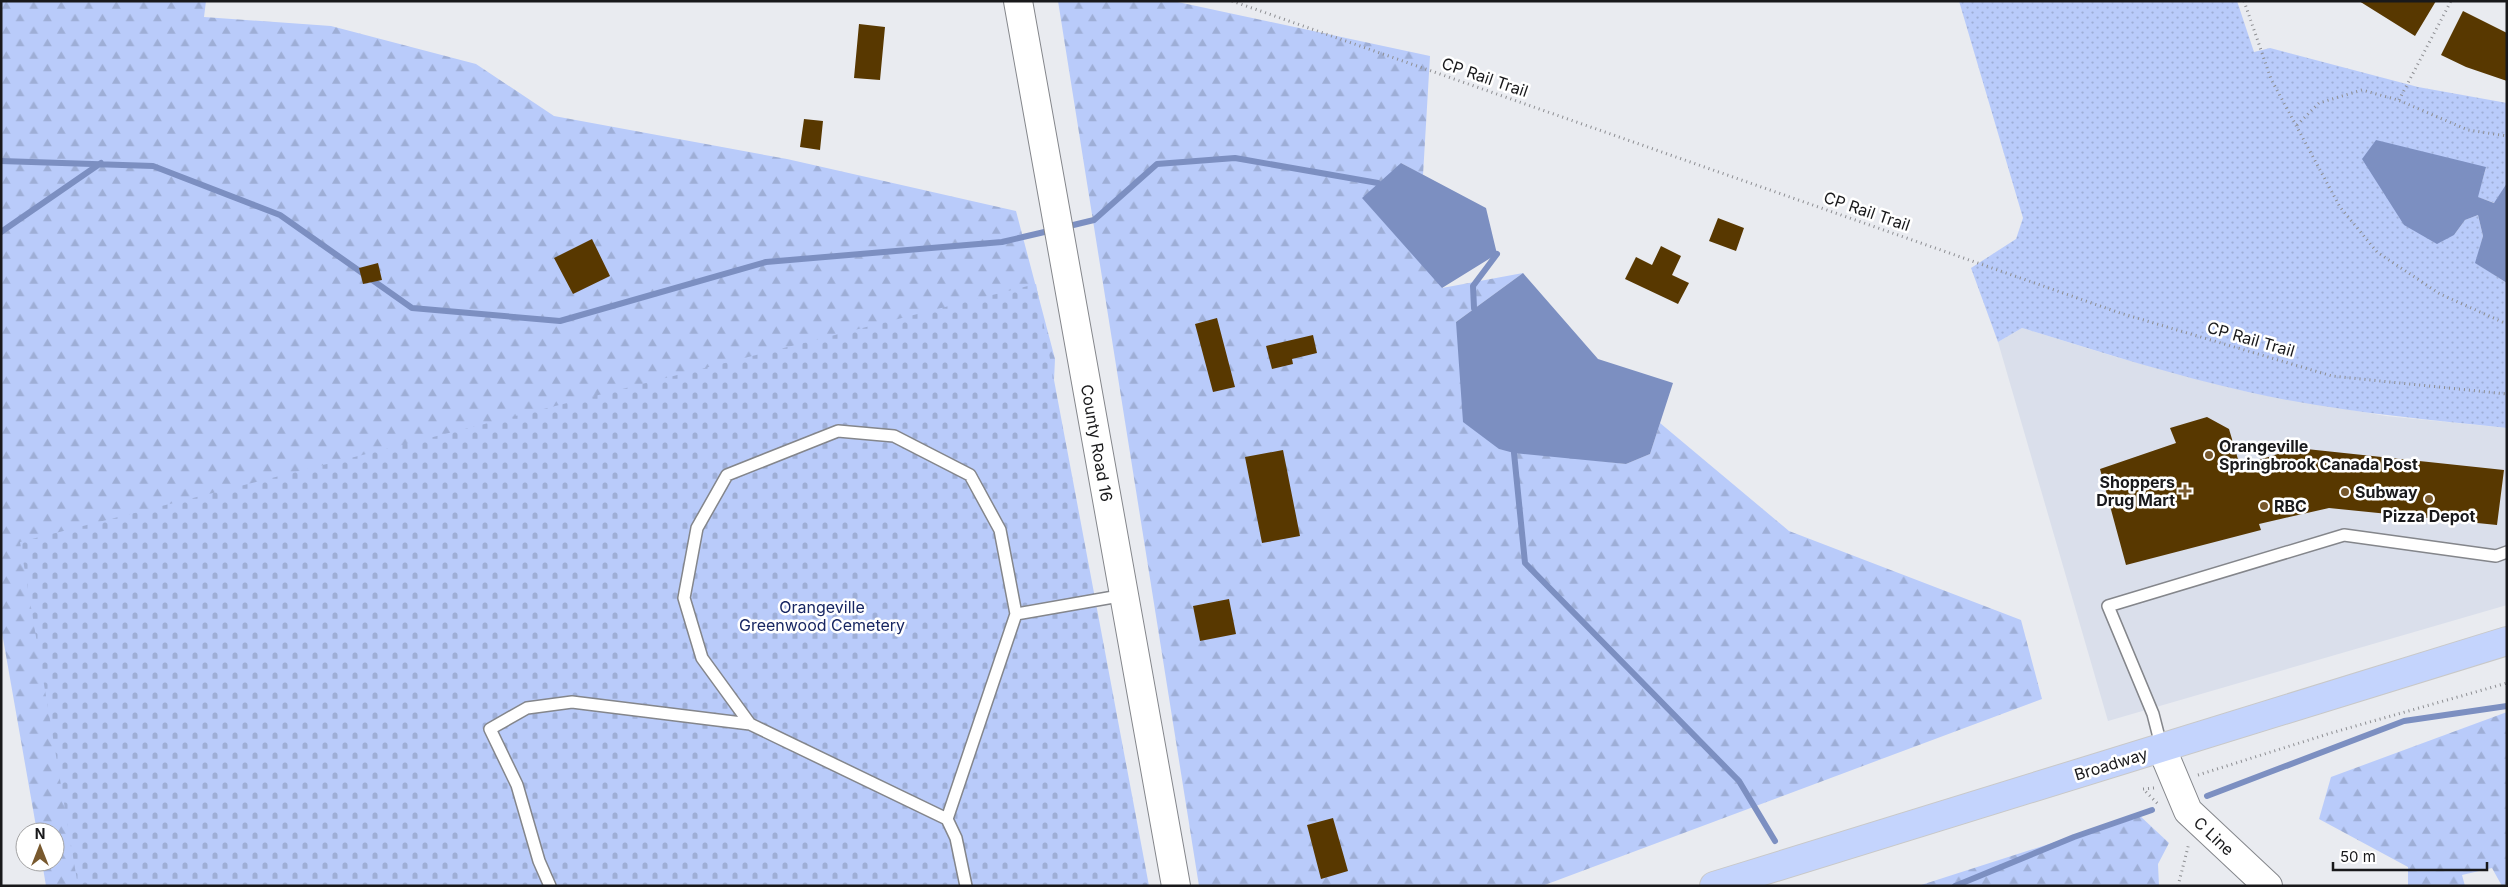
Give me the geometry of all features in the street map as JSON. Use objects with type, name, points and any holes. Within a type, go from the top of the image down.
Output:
[{"type":"main road","name":"County Road 16","points":[[1018,1],[1176,886]]},
{"type":"main road","name":"Broadway","points":[[1714,886],[2507,641]]},
{"type":"main road","name":"C Line","points":[[2162,748],[2188,811],[2268,886]]},
{"type":"lane","points":[[750,724],[702,658],[684,598],[697,528],[727,475],[838,431],[894,436],[970,475],[1000,530],[1016,614],[947,818]]},
{"type":"lane","points":[[2162,748],[2153,714],[2108,606],[2344,535],[2496,556],[2507,552]]},
{"type":"lane","points":[[1016,614],[1124,594]]},
{"type":"lane","points":[[550,886],[539,861],[517,785],[490,729],[528,708],[572,702],[750,724],[947,818],[956,838],[966,886]]},
{"type":"path","name":"CP Rail Trail","points":[[1232,1],[2120,313],[2332,376],[2507,394]]},
{"type":"path","points":[[2244,1],[2271,79],[2340,207],[2376,252],[2440,294],[2507,324]]},
{"type":"path","points":[[2398,100],[2451,1]]},
{"type":"path","points":[[2297,126],[2319,103],[2362,90],[2398,100],[2468,130],[2507,136]]},
{"type":"path","points":[[2178,783],[2331,733],[2507,684]]},
{"type":"path","points":[[2178,886],[2187,848]]},
{"type":"shaded area","points":[[2376,140],[2486,167],[2478,197],[2494,203],[2507,183],[2507,283],[2475,263],[2483,236],[2478,215],[2465,220],[2454,235],[2437,244],[2404,225],[2362,159]]},
{"type":"shaded area","points":[[1401,163],[1486,208],[1497,254],[1442,288],[1362,198]]},
{"type":"shaded area","points":[[1523,273],[1598,359],[1673,383],[1650,454],[1626,464],[1514,453],[1499,449],[1463,422],[1456,322]]},
{"type":"shaded area","points":[[2022,328],[2116,357],[2248,392],[2386,416],[2507,428],[2507,605],[2108,721],[1998,342]]},
{"type":"green space","points":[[1,1],[206,1],[204,17],[331,26],[476,64],[554,116],[787,159],[1016,211],[1055,359],[1046,552],[643,886],[46,886],[44,872],[65,872],[65,822],[35,822],[1,627]]},
{"type":"green space","points":[[1058,1],[1173,1],[1430,56],[1423,175],[1401,163],[1442,288],[1523,273],[1456,322],[1499,449],[1626,464],[1650,454],[1660,423],[1789,531],[2021,620],[2042,699],[1542,886],[1199,886]]},
{"type":"green space","points":[[1959,1],[2237,1],[2254,52],[2270,48],[2418,87],[2507,103],[2507,183],[2495,203],[2477,197],[2486,168],[2454,235],[2465,220],[2478,215],[2483,236],[2476,263],[2507,283],[2507,428],[2377,414],[2280,399],[2163,370],[2022,328],[1998,342],[1971,268],[2016,239],[2023,218]]},
{"type":"green space","name":"Orangeville Greenwood Cemetery","points":[[1036,284],[1149,886],[78,886],[20,542]]},
{"type":"green space","points":[[2507,712],[2507,886],[2502,886],[2492,868],[2462,875],[2465,886],[2408,886],[2408,867],[2319,819],[2331,777]]},
{"type":"green space","points":[[2139,815],[2169,843],[2158,864],[2159,886],[1918,886]]},
{"type":"building","points":[[2359,1],[2436,1],[2415,36]]},
{"type":"building","points":[[2463,11],[2507,33],[2507,81],[2466,67],[2441,55]]},
{"type":"building","points":[[859,24],[885,27],[880,80],[854,78]]},
{"type":"building","points":[[804,119],[823,121],[820,150],[800,147]]},
{"type":"building","points":[[1718,218],[1744,228],[1736,251],[1709,241]]},
{"type":"building","points":[[592,239],[610,276],[573,294],[554,258]]},
{"type":"building","points":[[1661,246],[1681,256],[1672,275],[1689,283],[1678,304],[1625,279],[1636,257],[1652,265]]},
{"type":"building","points":[[378,263],[382,280],[363,284],[359,268]]},
{"type":"building","points":[[1217,318],[1235,387],[1213,392],[1195,324]]},
{"type":"building","points":[[1313,335],[1317,353],[1292,359],[1293,364],[1272,369],[1266,346]]},
{"type":"building","points":[[2207,417],[2229,429],[2240,466],[2297,448],[2504,470],[2497,525],[2329,508],[2259,524],[2261,530],[2126,565],[2100,469],[2176,443],[2170,428]]},
{"type":"building","points":[[1283,450],[1300,536],[1262,543],[1245,457]]},
{"type":"building","points":[[1229,599],[1236,634],[1200,641],[1193,606]]},
{"type":"building","points":[[1333,818],[1348,871],[1321,879],[1307,825]]},
{"type":"waterway","points":[[1065,227],[1094,220],[1157,164],[1235,158],[1378,183]]},
{"type":"waterway","points":[[1,161],[153,166],[280,215],[412,308],[560,321],[766,262],[1002,242],[1053,230]]},
{"type":"waterway","points":[[1,232],[101,163]]},
{"type":"waterway","points":[[1474,308],[1473,286],[1497,254]]},
{"type":"waterway","points":[[1514,453],[1525,563],[1739,781],[1775,841]]},
{"type":"waterway","points":[[2207,796],[2404,721],[2507,706]]},
{"type":"waterway","points":[[1955,886],[2074,837],[2152,810]]},
{"type":"place","name":"Orangeville Springbrook Canada Post","points":[[2209,455]]},
{"type":"place","name":"Shoppers Drug Mart","points":[[2185,491]]},
{"type":"place","name":"Subway","points":[[2345,492]]},
{"type":"place","name":"Pizza Depot","points":[[2429,499]]},
{"type":"place","name":"RBC","points":[[2264,506]]}]
